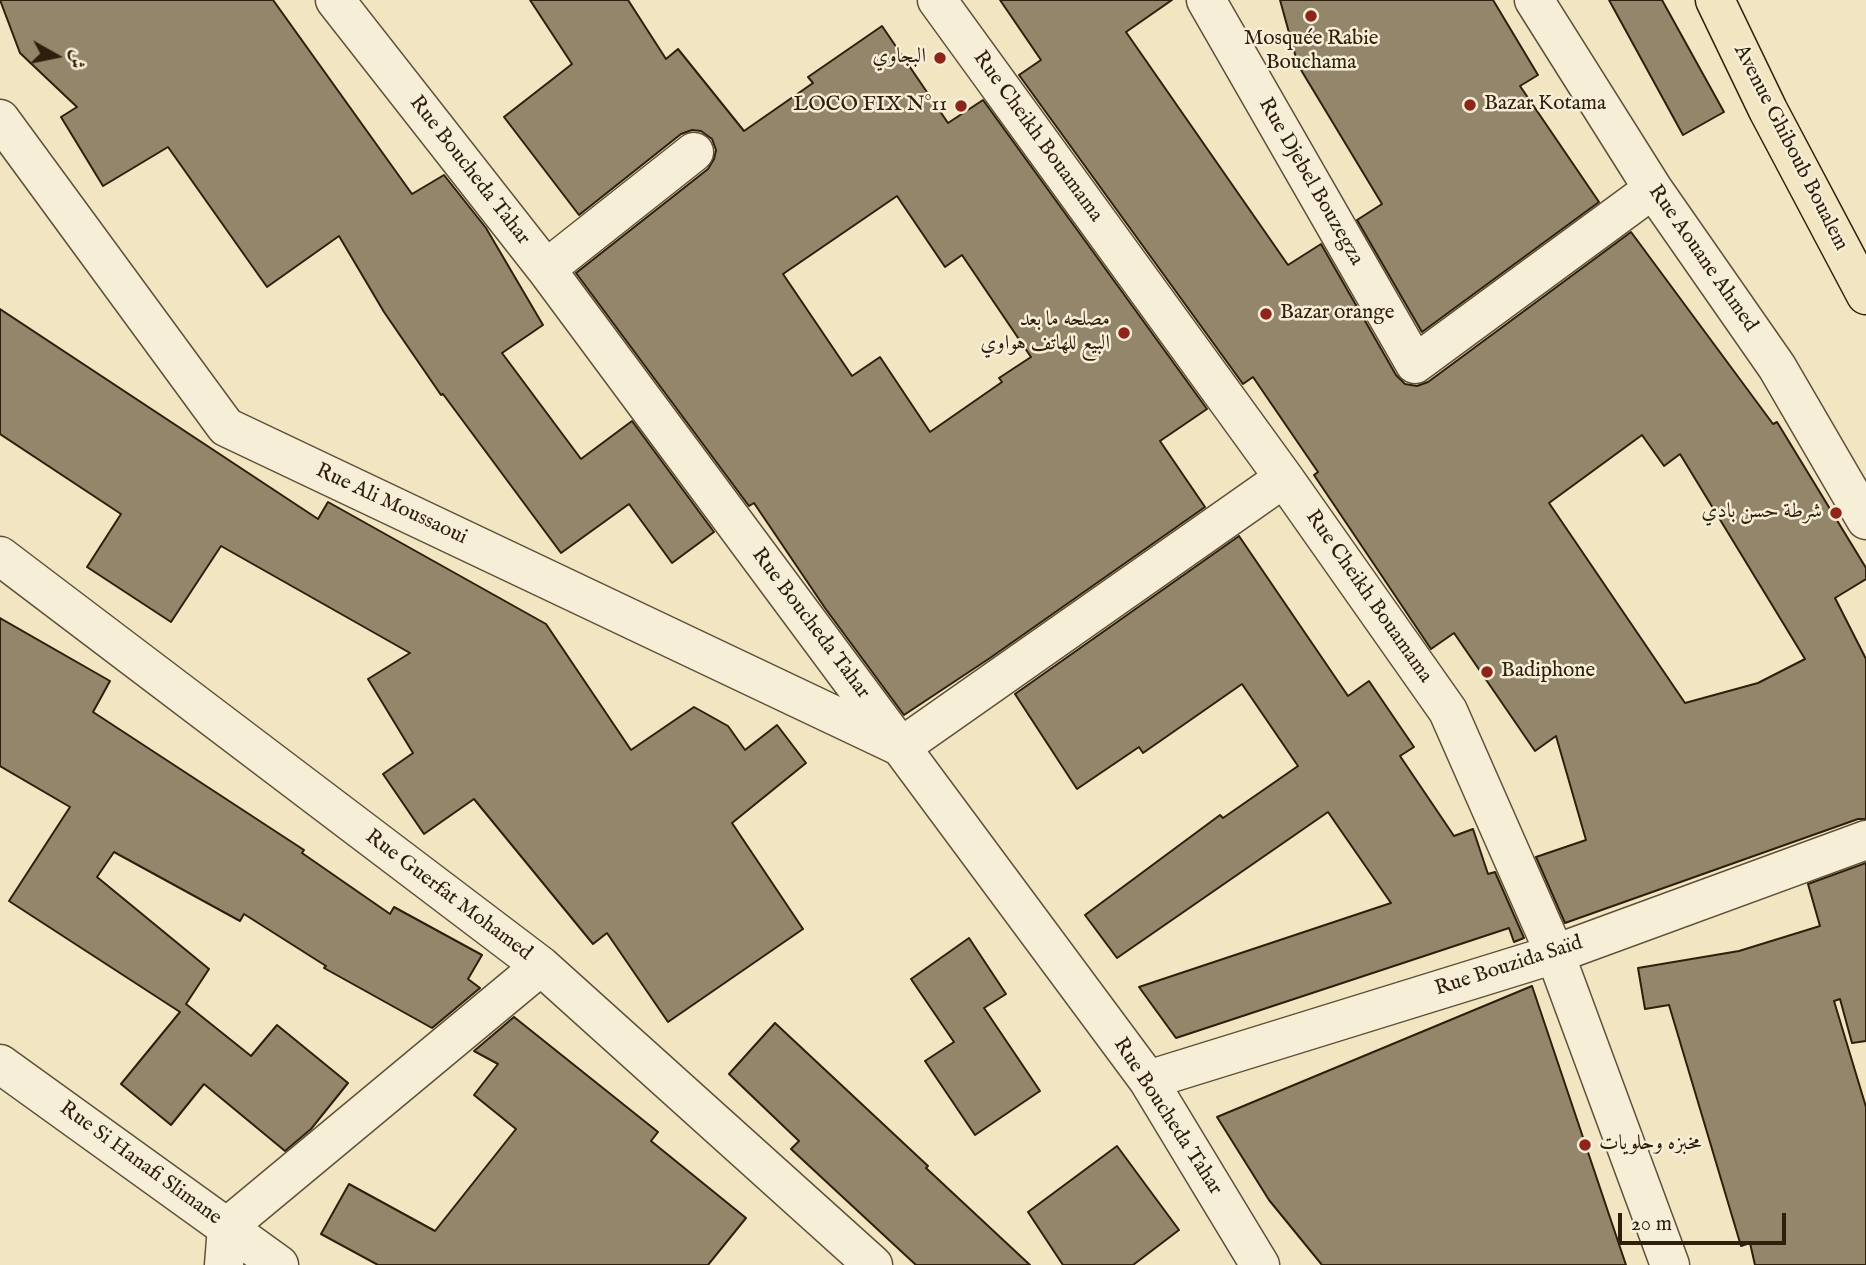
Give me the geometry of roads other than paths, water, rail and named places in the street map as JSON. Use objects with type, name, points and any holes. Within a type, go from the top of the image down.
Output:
[{"type":"main road","name":"Avenue Ghiboub Boualem","points":[[1715,0],[1768,110],[1866,295]]},
{"type":"street","name":"Rue Boucheda Tahar","points":[[335,0],[546,269],[1148,1080],[1260,1265]]},
{"type":"street","name":"Rue Cheikh Bouamama","points":[[937,0],[1284,478],[1448,711],[1555,954],[1671,1265]]},
{"type":"street","name":"Rue Djebel Bouzegza","points":[[1206,0],[1415,364],[1653,189]]},
{"type":"street","name":"Rue Aouane Ahmed","points":[[1534,0],[1653,189],[1777,367],[1866,520]]},
{"type":"street","name":"Rue Ali Moussaoui","points":[[0,119],[226,426],[901,747]]},
{"type":"street","points":[[546,269],[694,152]]},
{"type":"street","points":[[901,747],[1284,478]]},
{"type":"street","name":"Rue Guerfat Mohamed","points":[[0,556],[541,967],[873,1265]]},
{"type":"street","name":"Rue Bouzida Saïd","points":[[1148,1080],[1555,954],[1866,840]]},
{"type":"street","points":[[224,1265],[227,1227],[541,967]]},
{"type":"street","name":"Rue Si Hanafi Slimane","points":[[0,1064],[279,1265]]},
{"type":"place","name":"Mosquée Rabie Bouchama","points":[[1311,16]]},
{"type":"place","name":"البجاوي","points":[[940,58]]},
{"type":"place","name":"Bazar Kotama","points":[[1470,105]]},
{"type":"place","name":"LOCO FIX N°11","points":[[961,106]]},
{"type":"place","name":"Bazar orange","points":[[1266,314]]},
{"type":"place","name":"مصلحه ما بعد البيع للهاتف هواوي","points":[[1124,333]]},
{"type":"place","name":"شرطة حسن بادي","points":[[1836,513]]},
{"type":"place","name":"Badiphone","points":[[1487,672]]},
{"type":"place","name":"مخبزه وحلويات","points":[[1585,1145]]}]
